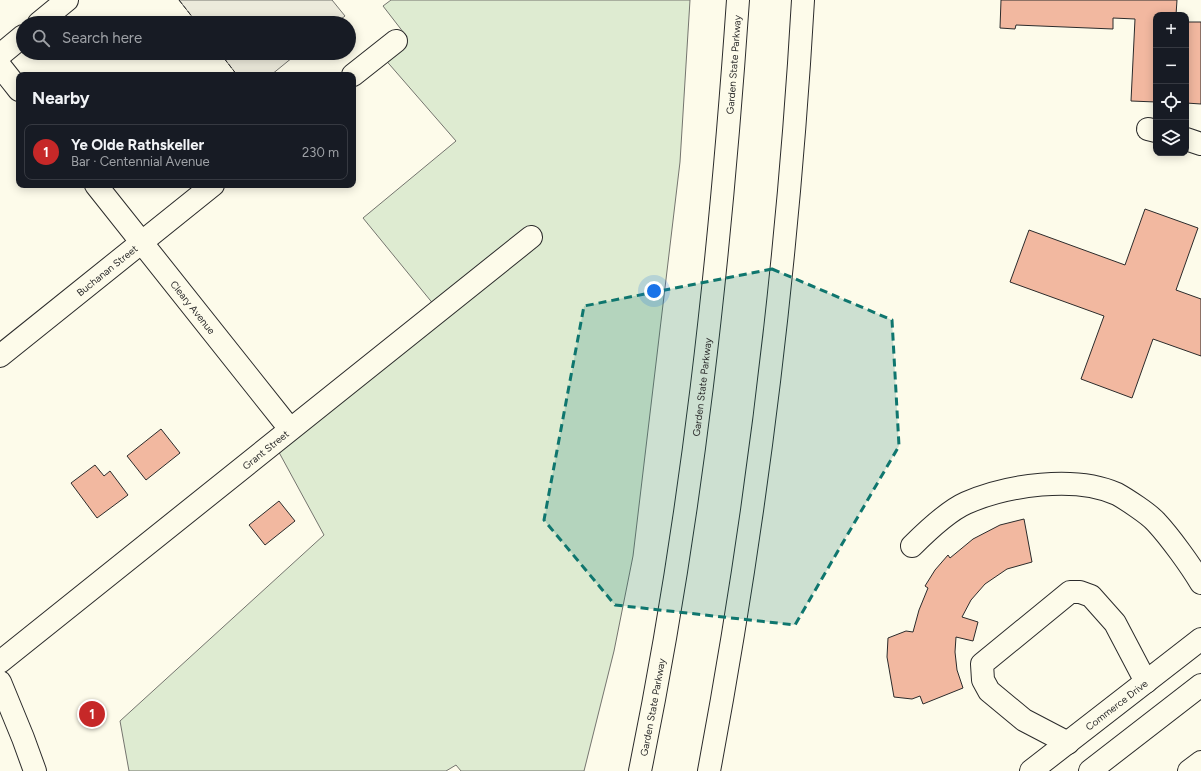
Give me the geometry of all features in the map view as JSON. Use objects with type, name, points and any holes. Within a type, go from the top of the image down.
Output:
[{"type":"main road","points":[[48,16],[68,0]]},
{"type":"main road","name":"Garden State Parkway","points":[[640,766],[669,611],[692,466],[710,318],[723,185],[738,0]]},
{"type":"main road","points":[[710,771],[732,649],[771,378],[788,208],[803,0]]},
{"type":"main road","points":[[356,73],[396,41]]},
{"type":"main road","points":[[0,55],[16,42]]},
{"type":"main road","points":[[0,66],[16,86]]},
{"type":"main road","points":[[1189,140],[1201,144]]},
{"type":"main road","name":"Cleary Avenue","points":[[98,188],[290,429]]},
{"type":"main road","name":"Buchanan Street","points":[[0,356],[209,188]]},
{"type":"main road","name":"Grant Street","points":[[0,662],[530,237]]},
{"type":"main road","points":[[912,546],[928,530],[965,503],[1003,490],[1048,484],[1084,486],[1117,494],[1155,521],[1201,583]]},
{"type":"main road","points":[[1068,743],[1024,720],[989,691],[983,680],[982,664],[1070,592],[1080,592],[1091,596],[1115,622],[1146,682]]},
{"type":"main road","name":"Commerce Drive","points":[[1031,771],[1201,639]]},
{"type":"main road","points":[[0,682],[23,738],[34,771]]},
{"type":"main road","points":[[1090,771],[1201,685]]},
{"type":"main road","points":[[1189,771],[1201,762]]},
{"type":"highlighted area","points":[[772,269],[892,320],[899,446],[795,625],[615,605],[544,520],[584,306]]},
{"type":"green space","points":[[391,0],[690,0],[680,162],[633,556],[614,651],[584,771],[461,771],[456,765],[446,771],[129,771],[120,721],[324,535],[275,445],[439,311],[363,218],[456,141],[383,57],[407,37],[383,6]]},
{"type":"shaded area","points":[[179,0],[332,0],[345,16],[192,16]]},
{"type":"shaded area","points":[[225,60],[289,60],[275,72],[235,72]]},
{"type":"building","points":[[1001,0],[1177,0],[1176,12],[1153,12],[1153,102],[1131,101],[1135,19],[1113,18],[1113,29],[1016,25],[1015,29],[1000,28]]},
{"type":"building","points":[[1189,22],[1201,22],[1201,104],[1189,103]]},
{"type":"building","points":[[1145,209],[1198,228],[1176,290],[1201,299],[1201,356],[1153,339],[1132,398],[1081,379],[1104,316],[1010,282],[1029,230],[1125,265]]},
{"type":"building","points":[[161,429],[180,453],[146,480],[127,456]]},
{"type":"building","points":[[95,465],[104,476],[110,471],[128,495],[97,518],[71,483]]},
{"type":"building","points":[[279,501],[295,521],[265,545],[249,525]]},
{"type":"building","points":[[1024,519],[1032,562],[1007,569],[985,584],[971,600],[962,617],[978,622],[973,641],[956,637],[955,652],[957,670],[963,688],[923,704],[920,696],[912,699],[894,697],[887,657],[888,638],[906,631],[913,632],[919,610],[928,588],[925,586],[935,570],[948,555],[950,558],[973,539],[1000,525]]},
{"type":"fence","points":[[179,0],[192,16]]},
{"type":"fence","points":[[225,60],[235,72]]},
{"type":"place","name":"Ye Olde Rathskeller","points":[[92,714]]}]
